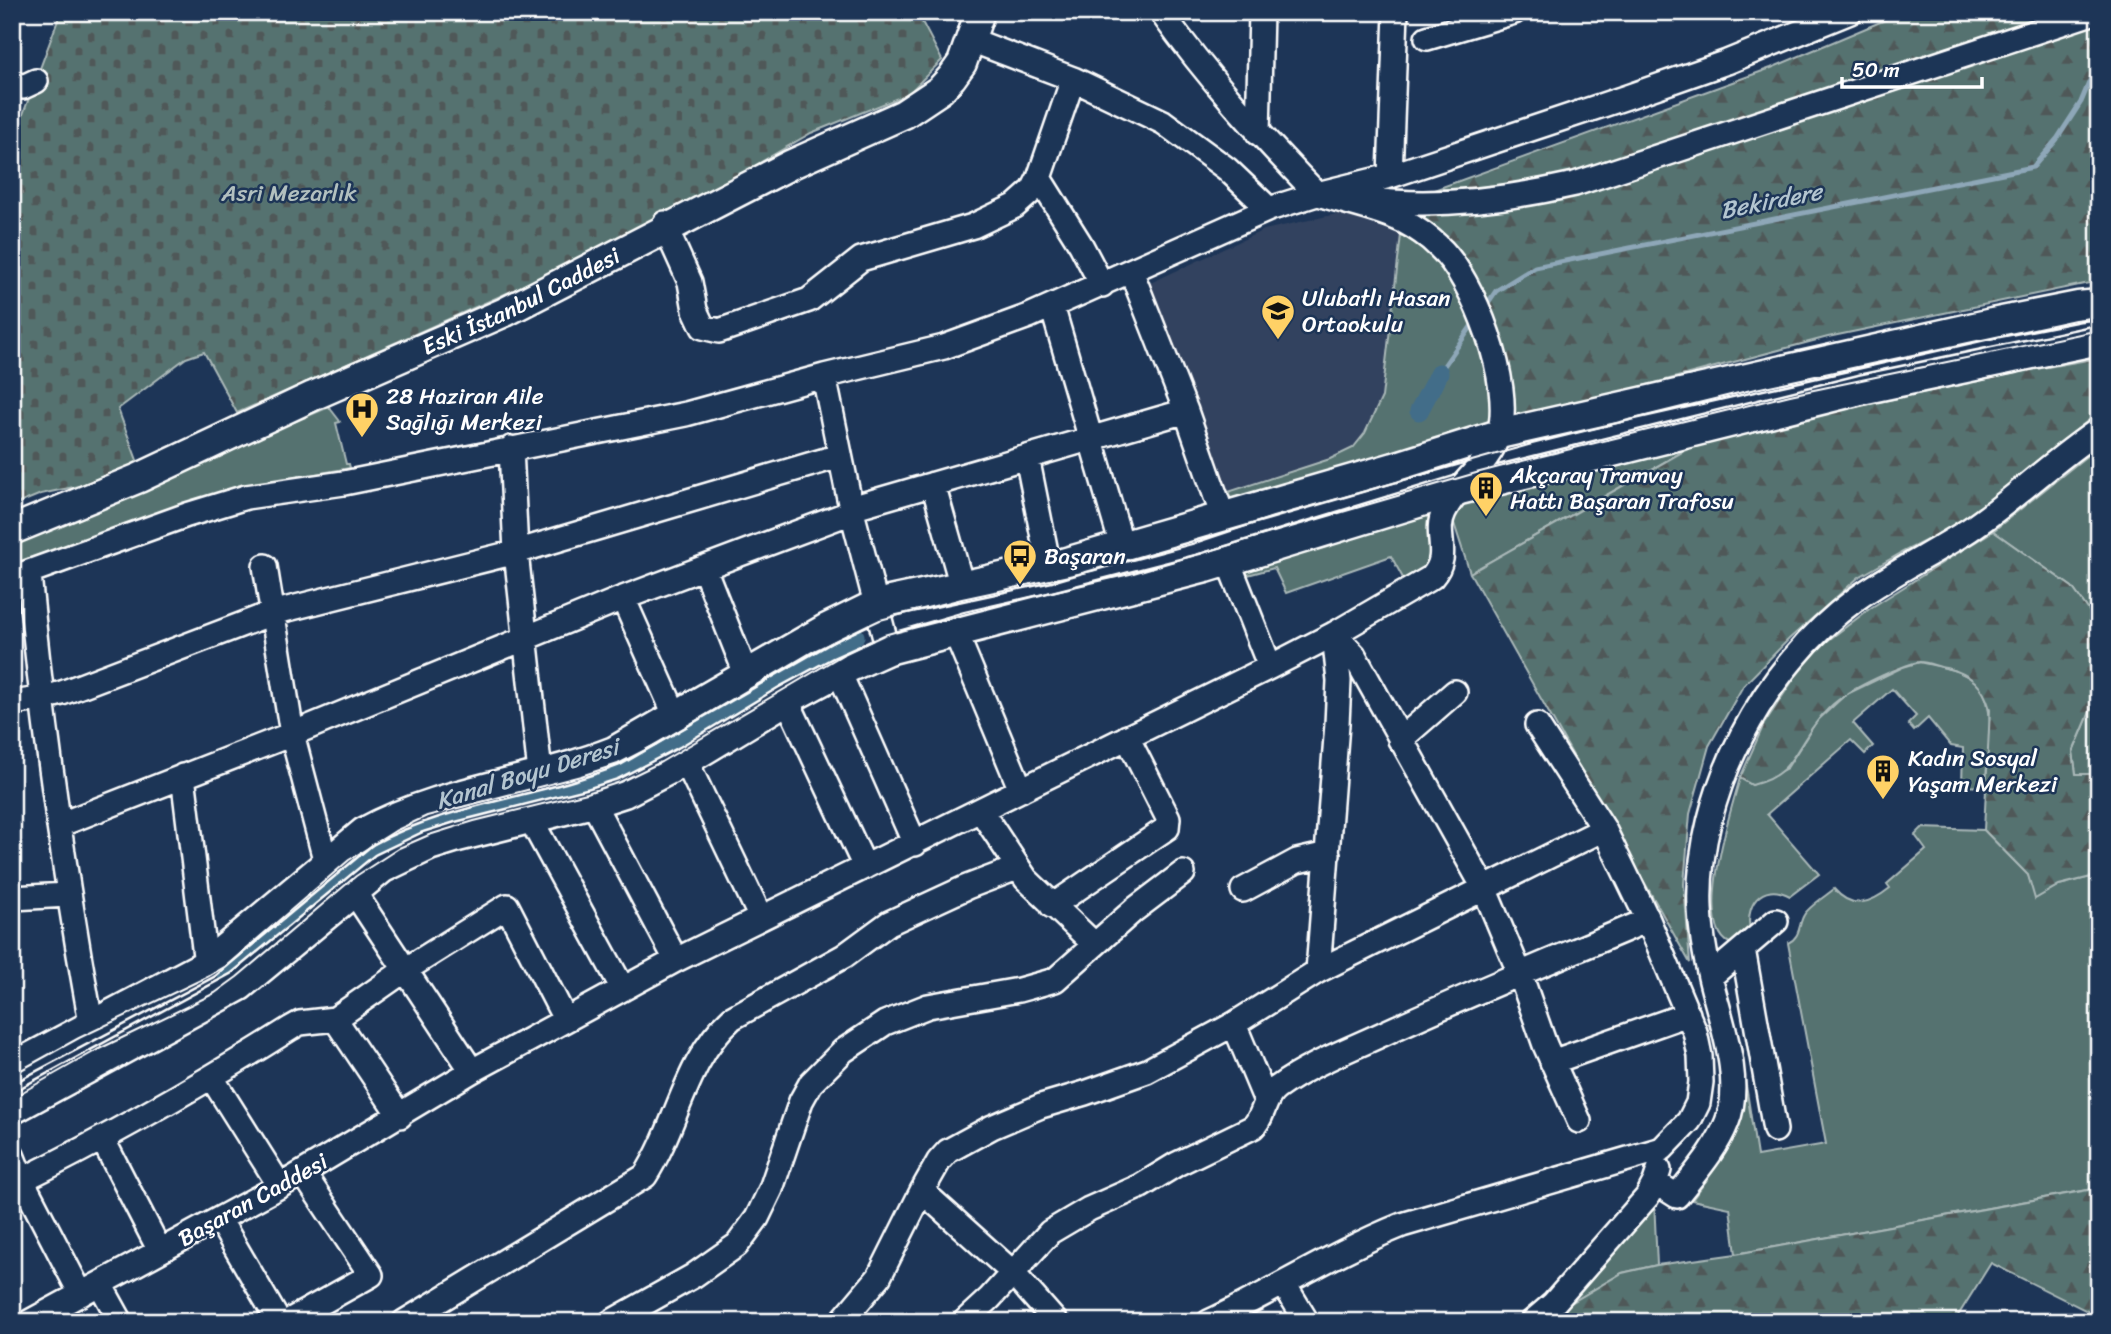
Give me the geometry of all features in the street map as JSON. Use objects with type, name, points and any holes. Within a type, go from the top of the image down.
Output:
[{"type":"main road","name":"Eski İstanbul Caddesi","points":[[12,519],[135,469],[488,310],[666,227],[712,195],[912,100],[943,72],[960,38],[966,12]]},
{"type":"main road","name":"Eski İstanbul Caddesi","points":[[12,530],[139,478],[313,396],[505,312],[792,164],[894,119],[927,100],[952,77],[962,63],[980,12]]},
{"type":"main road","points":[[12,1110],[240,986],[383,868],[429,846],[624,793],[686,761],[839,672],[882,627],[962,586],[1049,567],[1499,434],[1992,324],[2099,304]]},
{"type":"main road","points":[[12,1067],[206,964],[274,910],[364,832],[388,819],[444,799],[589,761],[614,751],[825,629],[882,627],[955,631],[1228,561],[1460,490],[1861,390],[2099,340]]},
{"type":"street","points":[[1161,12],[1200,66],[1258,133],[1319,194],[1403,221],[1439,246],[1469,291],[1496,361],[1503,412],[1499,434],[1489,455],[1460,490]]},
{"type":"street","points":[[1258,133],[1261,12]]},
{"type":"street","points":[[1390,176],[1396,12]]},
{"type":"street","points":[[1427,38],[1514,12]]},
{"type":"street","points":[[91,1023],[68,895],[20,576],[187,514],[246,497],[344,483],[685,414],[944,347],[1102,285],[1269,209],[1390,176],[1689,75],[1850,12]]},
{"type":"street","points":[[1319,194],[1398,203],[1449,202],[1530,194],[1575,184],[2095,12]]},
{"type":"street","points":[[971,40],[1073,79],[1163,122],[1227,169],[1269,209]]},
{"type":"street","points":[[666,227],[690,282],[698,320],[703,327],[719,331],[809,300],[861,259],[943,236],[994,218],[1026,199],[1039,178],[1073,79]]},
{"type":"street","points":[[12,83],[23,87],[36,81]]},
{"type":"street","points":[[1039,178],[1081,245],[1102,285]]},
{"type":"street","points":[[1131,271],[1186,411],[1223,517]]},
{"type":"street","points":[[1052,306],[1122,546]]},
{"type":"street","points":[[824,376],[851,510],[882,627]]},
{"type":"street","points":[[59,825],[292,734],[623,598],[851,510],[1186,411]]},
{"type":"street","points":[[1655,1182],[1676,1196],[1711,1153],[1728,1120],[1734,1082],[1703,942],[1700,907],[1706,839],[1727,770],[1742,733],[1768,690],[1822,628],[1853,601],[1892,574],[1966,532],[1998,510],[2099,430]]},
{"type":"street","points":[[511,448],[516,552],[540,773]]},
{"type":"street","points":[[12,703],[40,699],[84,685],[272,613],[516,552],[839,456]]},
{"type":"street","points":[[1027,457],[1049,567]]},
{"type":"street","points":[[933,484],[962,586]]},
{"type":"street","name":"Başaran Caddesi","points":[[29,1322],[280,1186],[472,1071],[676,960],[915,844],[1334,634],[1432,577],[1440,568],[1443,558],[1440,524],[1445,509],[1460,490]]},
{"type":"street","points":[[1228,561],[1270,667]]},
{"type":"street","points":[[265,566],[292,734],[326,863]]},
{"type":"street","points":[[704,568],[746,674]]},
{"type":"street","points":[[623,598],[676,717]]},
{"type":"street","points":[[955,631],[1021,790]]},
{"type":"street","points":[[1334,634],[1354,654],[1484,888],[1578,1121]]},
{"type":"street","points":[[1318,971],[1339,681],[1334,634]]},
{"type":"street","points":[[839,672],[915,844]]},
{"type":"street","points":[[1400,740],[1455,692]]},
{"type":"street","points":[[787,700],[866,867]]},
{"type":"street","points":[[1209,1322],[1373,1237],[1402,1225],[1662,1149],[1689,1121],[1698,1103],[1701,1082],[1700,1056],[1695,1032],[1648,920],[1604,828],[1538,725]]},
{"type":"street","points":[[1052,906],[1167,828],[1168,818],[1127,737]]},
{"type":"street","points":[[686,761],[761,918]]},
{"type":"street","points":[[183,776],[206,964]]},
{"type":"street","points":[[593,803],[676,960]]},
{"type":"street","points":[[981,811],[1017,868],[1052,906],[1094,944]]},
{"type":"street","points":[[530,818],[623,989]]},
{"type":"street","points":[[841,1322],[878,1277],[922,1191],[948,1151],[1041,1106],[1147,1071],[1234,1024],[1318,971],[1604,828]]},
{"type":"street","points":[[1243,890],[1297,861],[1328,854]]},
{"type":"street","points":[[404,1322],[645,1176],[663,1145],[680,1097],[707,1046],[718,1030],[732,1018],[844,956],[889,923],[967,887],[1017,868]]},
{"type":"street","points":[[611,1322],[711,1266],[737,1245],[757,1217],[771,1189],[801,1101],[811,1083],[843,1051],[885,1023],[928,1006],[1019,990],[1055,980],[1134,910],[1183,873]]},
{"type":"street","points":[[354,892],[472,1071]]},
{"type":"street","points":[[12,898],[68,895]]},
{"type":"street","points":[[22,1180],[103,1140],[212,1078],[291,1027],[300,1023],[335,1019],[405,970],[507,906],[565,1019]]},
{"type":"street","points":[[964,1322],[990,1298],[1038,1242],[1064,1223],[1253,1127],[1260,1121],[1266,1101],[1277,1088],[1323,1062],[1648,920]]},
{"type":"street","points":[[1710,977],[1776,921]]},
{"type":"street","points":[[1743,949],[1775,1130]]},
{"type":"street","points":[[1552,1062],[1688,1014]]},
{"type":"street","points":[[335,1019],[400,1116]]},
{"type":"street","points":[[1234,1024],[1266,1101]]},
{"type":"street","points":[[212,1078],[280,1186]]},
{"type":"street","points":[[103,1140],[160,1251]]},
{"type":"street","points":[[1532,1322],[1562,1294],[1647,1197],[1655,1182],[1662,1149]]},
{"type":"street","points":[[12,1155],[22,1180],[90,1289],[121,1322]]},
{"type":"street","points":[[287,1322],[371,1275],[303,1173]]},
{"type":"street","points":[[922,1191],[1012,1272],[1056,1322]]},
{"type":"street","points":[[219,1219],[279,1322]]},
{"type":"street","points":[[1284,1284],[1307,1322]]},
{"type":"shaded area","name":"Ulubatlı Hasan Ortaokulu","points":[[1341,213],[1401,235],[1382,398],[1365,433],[1353,448],[1331,459],[1225,493],[1146,285],[1264,230]]},
{"type":"green space","name":"Asri Mezarlık","points":[[61,12],[925,12],[920,18],[942,60],[908,94],[811,133],[595,254],[237,413],[204,352],[186,358],[118,409],[138,463],[88,484],[41,494],[12,506],[12,144]]},
{"type":"green space","points":[[1904,12],[2099,12],[2099,281],[1828,337],[1511,421],[1509,369],[1498,333],[1398,203],[1771,68]]},
{"type":"green space","points":[[1401,235],[1436,256],[1464,292],[1492,365],[1495,428],[1232,510],[1225,493],[1330,459],[1353,448],[1365,433],[1382,397]]},
{"type":"green space","points":[[2099,358],[2099,412],[2014,479],[1993,501],[1969,519],[1859,577],[1789,639],[1743,686],[1709,746],[1690,814],[1684,884],[1690,963],[1470,573],[1693,446],[1727,434]]},
{"type":"green space","points":[[329,407],[340,422],[336,423],[346,464],[349,464],[350,468],[240,487],[12,567],[12,542]]},
{"type":"green space","points":[[1692,446],[1470,573],[1451,514],[1462,494]]},
{"type":"green space","points":[[2099,446],[2099,654],[2095,619],[2072,587],[1993,531]]},
{"type":"green space","points":[[1443,499],[1435,565],[1404,580],[1391,556],[1286,593],[1274,568],[1240,577],[1235,563]]},
{"type":"green space","points":[[1993,531],[2072,587],[2095,619],[2099,654],[2098,693],[2073,752],[2076,774],[2099,774],[2099,875],[2059,885],[2035,899],[2028,875],[1984,830],[1990,709],[1980,687],[1962,674],[1920,662],[1882,676],[1852,691],[1829,708],[1790,762],[1775,775],[1752,785],[1740,778],[1764,724],[1795,677],[1822,645],[1872,607]]},
{"type":"green space","points":[[1920,662],[1963,674],[1976,682],[1983,691],[1990,732],[1985,787],[1962,786],[1963,748],[1951,746],[1928,718],[1914,731],[1908,724],[1916,716],[1892,689],[1853,723],[1873,746],[1865,754],[1851,740],[1767,814],[1819,874],[1790,896],[1771,891],[1757,899],[1750,914],[1751,934],[1736,945],[1722,937],[1716,920],[1717,869],[1740,778],[1752,785],[1787,768],[1816,722],[1845,695],[1903,667]]},
{"type":"green space","points":[[2099,663],[2099,774],[2076,774],[2073,752],[2098,693]]},
{"type":"green space","points":[[1922,828],[1984,830],[2028,875],[2036,898],[2059,885],[2099,875],[2099,1188],[1736,1254],[1730,1208],[1692,1200],[1719,1164],[1736,1134],[1743,1113],[1745,1079],[1757,1156],[1826,1144],[1788,943],[1797,934],[1806,912],[1834,889],[1848,900],[1861,902],[1875,898],[1890,888],[1887,884],[1926,850],[1915,835]]},
{"type":"green space","points":[[2099,1188],[2099,1317],[1991,1263],[1954,1322],[1549,1322],[1571,1303],[1622,1273]]},
{"type":"green space","points":[[1654,1199],[1657,1265],[1622,1273],[1571,1303]]},
{"type":"waterway","name":"Bekirdere","points":[[1485,307],[1496,291],[1535,267],[2033,167],[2057,139],[2081,102],[2099,59]]},
{"type":"waterway","name":"Bekirdere","points":[[1439,373],[1475,321]]},
{"type":"waterway","points":[[1419,411],[1439,373]]},
{"type":"waterway","name":"Kanal Boyu Deresi","points":[[227,975],[371,855],[413,834],[463,817],[624,773],[855,636]]},
{"type":"tram line","points":[[12,1075],[79,1038],[226,966],[349,860],[395,831],[427,816],[618,764],[657,744],[812,652],[880,620],[1092,571],[1532,444],[1751,390],[2099,317]]},
{"type":"tram line","points":[[12,1098],[97,1050],[215,993],[356,876],[399,848],[474,821],[587,793],[620,782],[661,762],[844,654],[884,635],[964,612],[1130,574],[1534,458],[1790,395],[2099,330]]},
{"type":"place","name":"Ulubatlı Hasan Ortaokulu","points":[[1278,341]]},
{"type":"place","name":"28 Haziran Aile Sağlığı Merkezi","points":[[362,439]]},
{"type":"place","name":"Akçaray Tramvay Hattı Başaran Trafosu","points":[[1486,518]]},
{"type":"place","name":"Başaran","points":[[1020,586]]},
{"type":"place","name":"Kadın Sosyal Yaşam Merkezi","points":[[1883,801]]}]
